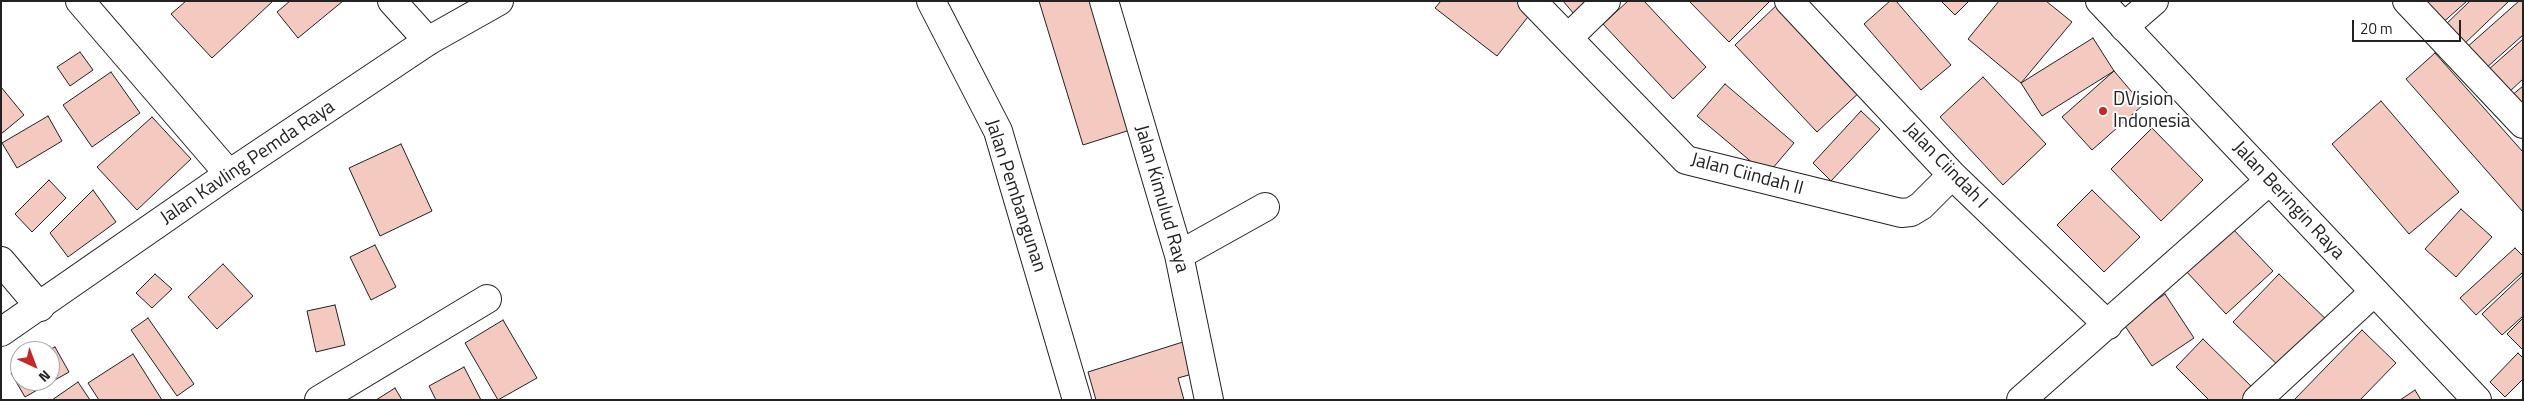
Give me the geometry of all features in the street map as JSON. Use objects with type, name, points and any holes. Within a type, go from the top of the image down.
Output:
[{"type":"street","points":[[80,1],[229,174]]},
{"type":"street","points":[[392,1],[428,41]]},
{"type":"street","name":"Jalan Kavling Pemda Raya","points":[[1,332],[40,307],[229,174],[428,41],[499,1]]},
{"type":"street","name":"Jalan Pembangunan","points":[[931,1],[998,130],[1077,400]]},
{"type":"street","name":"Jalan Kimulud Raya","points":[[1104,1],[1179,255],[1209,400]]},
{"type":"street","name":"Jalan Ciindah II","points":[[1532,1],[1679,155],[1696,164],[1901,213],[1911,212],[1921,206],[1952,175]]},
{"type":"street","points":[[1568,38],[1606,1]]},
{"type":"street","name":"Jalan Ciindah I","points":[[1789,1],[1952,175],[2108,325]]},
{"type":"street","name":"Jalan Beringin Raya","points":[[2100,1],[2477,400]]},
{"type":"street","points":[[2124,27],[2154,1]]},
{"type":"street","points":[[2407,1],[2523,124]]},
{"type":"street","points":[[2021,400],[2270,181]]},
{"type":"street","points":[[1179,255],[1265,207]]},
{"type":"street","points":[[1,261],[40,307]]},
{"type":"street","points":[[2257,400],[2374,292]]},
{"type":"street","points":[[319,400],[487,299]]},
{"type":"building","points":[[186,1],[273,1],[212,58],[171,14]]},
{"type":"building","points":[[290,1],[343,1],[298,38],[277,12]]},
{"type":"building","points":[[1039,1],[1091,1],[1130,130],[1083,145]]},
{"type":"building","points":[[1441,1],[1526,1],[1535,8],[1497,56],[1435,8]]},
{"type":"building","points":[[1563,1],[1588,1],[1574,14]]},
{"type":"building","points":[[1628,1],[1644,1],[1706,67],[1673,99],[1603,24]]},
{"type":"building","points":[[1689,1],[1770,1],[1729,42]]},
{"type":"building","points":[[1890,1],[1896,1],[1951,65],[1921,90],[1864,24]]},
{"type":"building","points":[[1941,1],[1969,1],[1955,15]]},
{"type":"building","points":[[1999,1],[2046,1],[2072,22],[2021,83],[1968,39]]},
{"type":"building","points":[[2425,1],[2467,1],[2439,26]]},
{"type":"building","points":[[2470,1],[2509,1],[2461,47],[2443,27]]},
{"type":"building","points":[[2519,1],[2523,1],[2523,35],[2485,69],[2466,48]]},
{"type":"building","points":[[1780,2],[1863,89],[1817,132],[1735,45]]},
{"type":"building","points":[[2093,38],[2114,71],[2042,116],[2021,83]]},
{"type":"building","points":[[2523,39],[2523,79],[2508,93],[2488,70]]},
{"type":"building","points":[[80,52],[93,70],[70,86],[57,67]]},
{"type":"building","points":[[2435,53],[2523,152],[2523,212],[2406,79]]},
{"type":"building","name":"DVision Indonesia","points":[[2114,71],[2143,105],[2092,150],[2062,117]]},
{"type":"building","points":[[111,72],[140,113],[92,147],[63,105]]},
{"type":"building","points":[[1983,77],[2046,144],[2003,185],[1940,117]]},
{"type":"building","points":[[1725,84],[1794,143],[1767,175],[1697,116]]},
{"type":"building","points":[[2523,86],[2523,109],[2511,96]]},
{"type":"building","points":[[1,87],[24,115],[1,134]]},
{"type":"building","points":[[2381,101],[2459,192],[2409,234],[2332,144]]},
{"type":"building","points":[[1861,111],[1880,129],[1831,181],[1813,163]]},
{"type":"building","points":[[48,116],[62,141],[17,168],[2,143]]},
{"type":"building","points":[[152,117],[191,159],[137,210],[97,167]]},
{"type":"building","points":[[2152,128],[2203,180],[2161,221],[2111,169]]},
{"type":"building","points":[[401,144],[432,211],[380,236],[349,168]]},
{"type":"building","points":[[49,180],[66,198],[32,232],[15,214]]},
{"type":"building","points":[[93,190],[116,222],[68,257],[50,233]]},
{"type":"building","points":[[2092,190],[2140,237],[2104,272],[2057,225]]},
{"type":"building","points":[[2461,209],[2492,237],[2456,277],[2425,249]]},
{"type":"building","points":[[2231,227],[2273,271],[2226,314],[2185,270]]},
{"type":"building","points":[[375,245],[396,287],[371,300],[350,257]]},
{"type":"building","points":[[2515,248],[2523,256],[2523,272],[2476,315],[2460,298]]},
{"type":"building","points":[[223,264],[253,296],[217,329],[188,297]]},
{"type":"building","points":[[155,274],[172,289],[152,308],[136,293]]},
{"type":"building","points":[[2279,274],[2331,324],[2284,371],[2233,322]]},
{"type":"building","points":[[2523,275],[2523,316],[2502,335],[2482,314]]},
{"type":"building","points":[[2165,294],[2194,338],[2152,366],[2123,323]]},
{"type":"building","points":[[335,305],[345,345],[316,352],[307,311]]},
{"type":"building","points":[[148,318],[194,384],[177,396],[131,330]]},
{"type":"building","points":[[2523,318],[2523,350],[2507,334]]},
{"type":"building","points":[[503,320],[537,378],[498,400],[465,343]]},
{"type":"building","points":[[2362,330],[2396,363],[2360,400],[2294,400]]},
{"type":"building","points":[[2203,339],[2253,388],[2242,400],[2209,400],[2176,367]]},
{"type":"building","points":[[1186,341],[1196,373],[1178,378],[1184,400],[1096,400],[1088,372]]},
{"type":"building","points":[[2518,353],[2523,358],[2523,379],[2505,397],[2490,382]]},
{"type":"building","points":[[133,354],[162,400],[99,400],[88,383]]},
{"type":"building","points":[[60,356],[69,372],[60,377]]},
{"type":"building","points":[[464,367],[481,400],[436,400],[429,386]]},
{"type":"building","points":[[78,382],[90,400],[52,400]]},
{"type":"building","points":[[395,388],[402,400],[376,400]]},
{"type":"building","points":[[2415,390],[2421,400],[2400,400]]},
{"type":"building","points":[[22,391],[36,391],[25,397]]},
{"type":"place","name":"DVision Indonesia","points":[[2103,111]]}]
